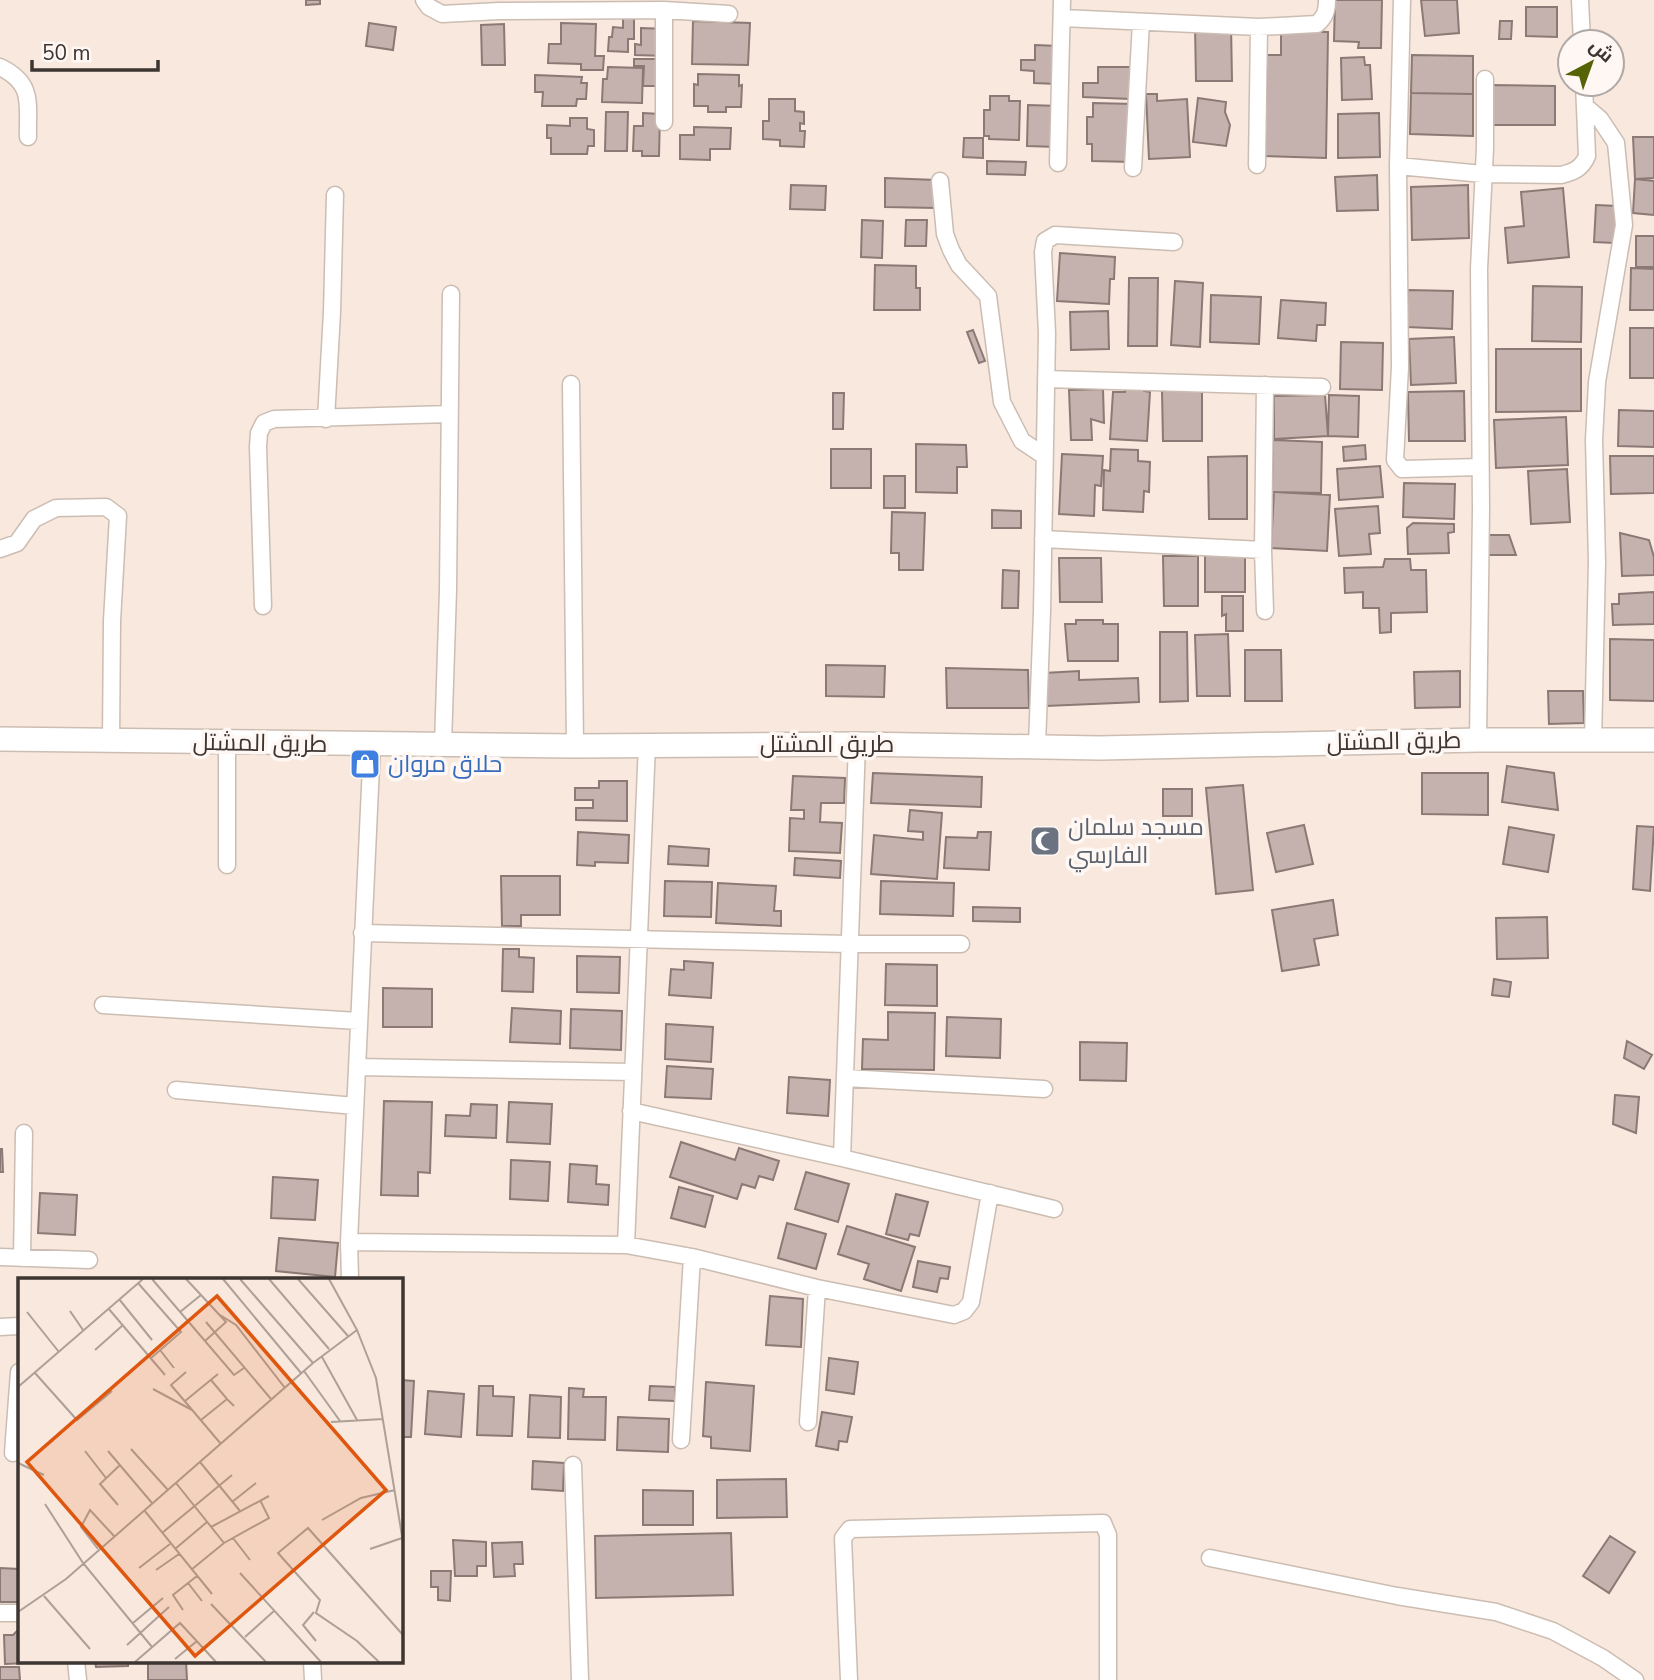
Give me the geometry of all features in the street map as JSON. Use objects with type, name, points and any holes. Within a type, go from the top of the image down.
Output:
[{"type":"main road","name":"طريق المشتل","points":[[0,739],[575,746],[1037,745],[1101,748],[1478,740],[1654,740]]},
{"type":"street","points":[[424,0],[429,7],[442,14],[664,10],[729,14]]},
{"type":"street","points":[[1058,163],[1062,0]]},
{"type":"street","points":[[1062,18],[1259,27],[1317,24],[1327,10],[1327,0]]},
{"type":"street","points":[[1402,0],[1398,166],[1400,367],[1395,460],[1402,469],[1480,467]]},
{"type":"street","points":[[1580,0],[1581,28]]},
{"type":"street","points":[[664,10],[664,122]]},
{"type":"street","points":[[1133,168],[1141,22]]},
{"type":"street","points":[[1257,165],[1259,27]]},
{"type":"street","points":[[0,67],[23,83],[27,99],[28,137]]},
{"type":"street","points":[[1478,740],[1479,269],[1485,148],[1485,79]]},
{"type":"street","points":[[1398,166],[1483,174],[1561,175],[1573,172],[1584,164],[1587,156],[1585,98]]},
{"type":"street","points":[[1586,107],[1600,118],[1616,143],[1624,225],[1597,382],[1594,440],[1597,562],[1593,741]]},
{"type":"street","points":[[940,181],[945,234],[951,250],[959,265],[988,296],[1002,402],[1022,441],[1043,455]]},
{"type":"street","points":[[326,419],[335,195]]},
{"type":"street","points":[[1037,745],[1044,538],[1043,455],[1047,333],[1043,252],[1045,241],[1055,235],[1174,242]]},
{"type":"street","points":[[443,744],[448,590],[451,295]]},
{"type":"street","points":[[1046,379],[1322,387]]},
{"type":"street","points":[[571,384],[575,746]]},
{"type":"street","points":[[1265,385],[1265,611]]},
{"type":"street","points":[[263,606],[259,433],[264,423],[274,419],[450,414]]},
{"type":"street","points":[[0,549],[17,544],[34,519],[56,508],[106,507],[118,516],[112,621],[111,742]]},
{"type":"street","points":[[1044,538],[1263,550]]},
{"type":"street","points":[[227,865],[228,743]]},
{"type":"street","points":[[350,1278],[356,1067],[372,744]]},
{"type":"street","points":[[626,1245],[647,744]]},
{"type":"street","points":[[842,1158],[857,744]]},
{"type":"street","points":[[362,933],[961,944]]},
{"type":"street","points":[[103,1006],[359,1020]]},
{"type":"street","points":[[356,1067],[633,1072]]},
{"type":"street","points":[[845,1078],[1044,1089]]},
{"type":"street","points":[[176,1090],[355,1106]]},
{"type":"street","points":[[631,1111],[1055,1209]]},
{"type":"street","points":[[22,1258],[24,1132]]},
{"type":"street","points":[[349,1242],[626,1245],[692,1257],[817,1289],[954,1315],[964,1311],[971,1302],[990,1193]]},
{"type":"street","points":[[681,1440],[692,1257]]},
{"type":"street","points":[[0,1258],[89,1260]]},
{"type":"street","points":[[808,1422],[817,1289]]},
{"type":"street","points":[[0,1326],[18,1326]]},
{"type":"street","points":[[11,1453],[18,1382]]},
{"type":"street","points":[[573,1465],[580,1680]]},
{"type":"street","points":[[849,1680],[843,1538],[850,1529],[1103,1523],[1108,1535],[1108,1680]]},
{"type":"street","points":[[1210,1558],[1397,1597],[1496,1612],[1553,1631],[1603,1658],[1635,1680]]},
{"type":"street","points":[[0,1613],[18,1613]]},
{"type":"street","points":[[76,1662],[78,1680]]},
{"type":"street","points":[[312,1662],[313,1680]]},
{"type":"building","points":[[306,0],[320,0],[320,4],[306,5]]},
{"type":"building","points":[[1335,0],[1382,0],[1381,48],[1358,48],[1359,42],[1334,41]]},
{"type":"building","points":[[1421,0],[1457,0],[1459,33],[1425,36]]},
{"type":"building","points":[[1526,7],[1557,7],[1556,37],[1526,36]]},
{"type":"building","points":[[623,16],[634,17],[634,39],[628,39],[628,52],[608,51],[613,27],[623,28]]},
{"type":"building","points":[[693,21],[750,23],[748,65],[692,64]]},
{"type":"building","points":[[1500,21],[1512,21],[1511,39],[1499,39]]},
{"type":"building","points":[[369,23],[396,27],[393,50],[366,46]]},
{"type":"building","points":[[561,23],[596,24],[595,56],[604,56],[603,70],[581,70],[581,64],[548,63],[549,44],[561,44]]},
{"type":"building","points":[[504,24],[505,65],[482,65],[481,25]]},
{"type":"building","points":[[1231,24],[1232,81],[1196,81],[1195,25]]},
{"type":"building","points":[[641,28],[667,29],[666,56],[635,55],[635,44],[641,45]]},
{"type":"building","points":[[1281,31],[1328,32],[1326,158],[1265,156],[1267,55],[1281,55]]},
{"type":"building","points":[[1035,45],[1058,46],[1057,84],[1034,83],[1034,71],[1021,70],[1021,60],[1035,60]]},
{"type":"building","points":[[1412,55],[1473,56],[1473,94],[1411,93]]},
{"type":"building","points":[[1364,57],[1365,65],[1370,65],[1372,99],[1342,100],[1341,58]]},
{"type":"building","points":[[634,59],[658,59],[658,86],[643,86],[644,66],[634,66]]},
{"type":"building","points":[[608,67],[643,68],[642,103],[602,102],[603,79],[607,79]]},
{"type":"building","points":[[1098,67],[1131,67],[1130,99],[1083,97],[1083,83],[1098,83]]},
{"type":"building","points":[[698,74],[739,75],[739,86],[742,85],[741,107],[726,107],[726,112],[708,112],[708,106],[694,106],[694,84],[698,85]]},
{"type":"building","points":[[535,75],[582,77],[581,83],[587,83],[586,99],[577,99],[576,106],[542,106],[543,92],[535,92]]},
{"type":"building","points":[[1491,85],[1555,86],[1555,125],[1491,125]]},
{"type":"building","points":[[1411,93],[1473,94],[1473,136],[1410,134]]},
{"type":"building","points":[[1146,94],[1157,94],[1157,101],[1187,99],[1190,157],[1149,159]]},
{"type":"building","points":[[990,96],[1009,96],[1009,101],[1020,101],[1019,140],[989,139],[989,136],[984,136],[984,110],[990,110]]},
{"type":"building","points":[[1198,98],[1226,102],[1225,112],[1230,125],[1226,146],[1193,142]]},
{"type":"building","points":[[769,99],[795,99],[795,111],[804,112],[804,124],[800,123],[800,131],[805,131],[804,147],[780,146],[780,140],[763,139],[763,121],[769,121]]},
{"type":"building","points":[[1093,103],[1134,104],[1133,162],[1092,161],[1092,144],[1087,144],[1087,117],[1093,117]]},
{"type":"building","points":[[1028,105],[1059,106],[1058,147],[1027,146]]},
{"type":"building","points":[[606,112],[628,112],[627,151],[605,151]]},
{"type":"building","points":[[643,113],[660,114],[659,156],[642,156],[642,151],[633,151],[634,126],[643,126]]},
{"type":"building","points":[[1379,113],[1380,157],[1338,158],[1338,114]]},
{"type":"building","points":[[570,118],[587,118],[587,129],[594,130],[594,146],[588,146],[587,154],[551,154],[551,138],[547,138],[547,125],[570,126]]},
{"type":"building","points":[[694,127],[731,128],[730,149],[710,149],[710,160],[680,159],[680,135],[694,135]]},
{"type":"building","points":[[1633,137],[1654,137],[1654,178],[1635,179]]},
{"type":"building","points":[[964,138],[983,138],[983,158],[963,157]]},
{"type":"building","points":[[987,161],[1026,162],[1025,175],[987,174]]},
{"type":"building","points":[[1377,175],[1378,210],[1337,211],[1335,177]]},
{"type":"building","points":[[885,178],[936,180],[936,208],[885,207]]},
{"type":"building","points":[[1635,179],[1654,181],[1654,215],[1633,213]]},
{"type":"building","points":[[791,185],[826,186],[825,210],[790,209]]},
{"type":"building","points":[[1468,185],[1469,238],[1412,240],[1411,187]]},
{"type":"building","points":[[1563,188],[1569,257],[1508,263],[1505,228],[1524,226],[1521,192]]},
{"type":"building","points":[[1596,205],[1617,206],[1615,243],[1594,242]]},
{"type":"building","points":[[862,220],[883,221],[882,258],[861,257]]},
{"type":"building","points":[[906,220],[927,220],[926,246],[905,246]]},
{"type":"building","points":[[1636,236],[1654,236],[1654,267],[1636,267]]},
{"type":"building","points":[[1060,253],[1115,257],[1114,279],[1110,279],[1109,304],[1057,301]]},
{"type":"building","points":[[875,265],[916,266],[920,310],[874,310]]},
{"type":"building","points":[[1631,268],[1654,269],[1654,310],[1630,310]]},
{"type":"building","points":[[1129,278],[1158,278],[1157,346],[1128,346]]},
{"type":"building","points":[[1175,281],[1203,283],[1200,347],[1171,345]]},
{"type":"building","points":[[1533,286],[1582,287],[1581,342],[1532,341]]},
{"type":"building","points":[[1408,290],[1453,291],[1452,329],[1407,327]]},
{"type":"building","points":[[1211,295],[1261,297],[1259,344],[1210,342]]},
{"type":"building","points":[[1281,300],[1326,303],[1325,325],[1317,325],[1316,341],[1278,338]]},
{"type":"building","points":[[1108,311],[1109,349],[1071,350],[1070,312]]},
{"type":"building","points":[[1630,328],[1654,328],[1654,378],[1630,378]]},
{"type":"building","points":[[973,330],[985,361],[979,363],[967,332]]},
{"type":"building","points":[[1454,337],[1456,383],[1411,385],[1409,339]]},
{"type":"building","points":[[1341,342],[1383,343],[1382,390],[1340,389]]},
{"type":"building","points":[[1496,349],[1581,349],[1581,411],[1496,412]]},
{"type":"building","points":[[1126,386],[1144,387],[1144,391],[1150,392],[1147,441],[1110,439],[1113,392],[1125,392]]},
{"type":"building","points":[[1103,389],[1104,423],[1091,419],[1092,440],[1071,440],[1069,390]]},
{"type":"building","points":[[1162,391],[1202,391],[1202,441],[1163,441]]},
{"type":"building","points":[[1464,391],[1465,441],[1409,441],[1408,392]]},
{"type":"building","points":[[833,393],[844,393],[843,429],[833,429]]},
{"type":"building","points":[[1325,395],[1328,436],[1274,439],[1274,396]]},
{"type":"building","points":[[1329,395],[1359,396],[1358,437],[1328,436]]},
{"type":"building","points":[[1619,410],[1654,411],[1654,447],[1618,446]]},
{"type":"building","points":[[1566,417],[1568,465],[1496,468],[1494,420]]},
{"type":"building","points":[[1273,440],[1322,442],[1321,493],[1272,492]]},
{"type":"building","points":[[916,444],[966,445],[967,467],[957,467],[957,493],[916,492]]},
{"type":"building","points":[[1365,445],[1366,459],[1344,461],[1343,447]]},
{"type":"building","points":[[831,449],[871,449],[871,488],[831,488]]},
{"type":"building","points":[[1111,449],[1138,450],[1138,461],[1150,462],[1149,492],[1144,491],[1143,512],[1103,510],[1104,470],[1110,471]]},
{"type":"building","points":[[1062,454],[1103,456],[1101,486],[1095,485],[1094,516],[1059,514]]},
{"type":"building","points":[[1247,456],[1247,519],[1209,519],[1208,457]]},
{"type":"building","points":[[1610,456],[1654,456],[1654,493],[1611,494]]},
{"type":"building","points":[[1380,466],[1383,497],[1339,500],[1337,469]]},
{"type":"building","points":[[1567,469],[1570,522],[1531,524],[1528,471]]},
{"type":"building","points":[[884,476],[905,476],[905,508],[884,508]]},
{"type":"building","points":[[1404,483],[1455,484],[1454,519],[1403,517]]},
{"type":"building","points":[[1274,492],[1330,495],[1327,551],[1271,548]]},
{"type":"building","points":[[1378,506],[1380,533],[1369,534],[1371,554],[1339,556],[1335,509]]},
{"type":"building","points":[[992,510],[1021,511],[1021,528],[992,528]]},
{"type":"building","points":[[892,512],[925,513],[923,570],[899,570],[899,553],[891,553]]},
{"type":"building","points":[[1413,523],[1454,524],[1454,532],[1448,533],[1449,553],[1408,554],[1407,528]]},
{"type":"building","points":[[1620,533],[1649,540],[1654,557],[1654,575],[1622,576]]},
{"type":"building","points":[[1486,535],[1509,535],[1516,555],[1486,555]]},
{"type":"building","points":[[1205,550],[1245,550],[1245,592],[1205,592]]},
{"type":"building","points":[[1163,556],[1198,556],[1198,606],[1164,606]]},
{"type":"building","points":[[1059,558],[1101,558],[1102,602],[1060,602]]},
{"type":"building","points":[[1385,559],[1410,559],[1411,570],[1426,570],[1427,612],[1391,613],[1391,632],[1380,633],[1379,608],[1363,608],[1363,592],[1345,593],[1344,568],[1383,567]]},
{"type":"building","points":[[1003,570],[1019,571],[1018,608],[1002,608]]},
{"type":"building","points":[[1654,592],[1654,624],[1613,625],[1612,604],[1619,604],[1619,594]]},
{"type":"building","points":[[1222,596],[1243,596],[1243,631],[1226,631],[1226,614],[1222,616]]},
{"type":"building","points":[[1076,620],[1103,620],[1103,624],[1118,624],[1118,661],[1068,661],[1065,624],[1076,624]]},
{"type":"building","points":[[1160,632],[1187,632],[1188,701],[1160,702]]},
{"type":"building","points":[[1228,634],[1230,696],[1197,696],[1195,635]]},
{"type":"building","points":[[1610,639],[1654,640],[1654,701],[1610,700]]},
{"type":"building","points":[[1245,650],[1281,650],[1282,701],[1245,701]]},
{"type":"building","points":[[826,665],[885,666],[884,697],[826,696]]},
{"type":"building","points":[[946,668],[1028,670],[1029,708],[947,708]]},
{"type":"building","points":[[1079,671],[1079,680],[1138,678],[1139,702],[1046,706],[1044,673]]},
{"type":"building","points":[[1460,671],[1460,707],[1415,708],[1414,672]]},
{"type":"building","points":[[1548,691],[1583,691],[1584,723],[1549,724]]},
{"type":"building","points":[[1507,766],[1554,773],[1558,810],[1502,802]]},
{"type":"building","points":[[873,773],[982,777],[981,807],[871,803]]},
{"type":"building","points":[[1422,773],[1488,773],[1488,815],[1422,814]]},
{"type":"building","points":[[793,776],[845,778],[844,803],[821,803],[820,822],[842,823],[840,853],[789,851],[790,818],[804,819],[804,810],[791,810]]},
{"type":"building","points":[[599,781],[627,781],[627,821],[576,820],[576,808],[593,808],[593,800],[575,800],[575,788],[599,788]]},
{"type":"building","points":[[1243,785],[1253,890],[1216,894],[1206,788]]},
{"type":"building","points":[[1163,789],[1192,789],[1192,816],[1163,816]]},
{"type":"building","points":[[910,810],[942,813],[937,879],[871,874],[874,835],[923,840],[923,832],[908,831]]},
{"type":"building","points":[[1304,825],[1313,864],[1276,872],[1267,833]]},
{"type":"building","points":[[1637,826],[1654,827],[1650,891],[1633,889]]},
{"type":"building","points":[[1509,827],[1554,835],[1548,872],[1503,864]]},
{"type":"building","points":[[578,832],[629,835],[628,863],[595,862],[595,866],[577,865]]},
{"type":"building","points":[[978,832],[991,832],[989,870],[944,868],[946,837],[977,838]]},
{"type":"building","points":[[669,846],[709,849],[708,866],[668,864]]},
{"type":"building","points":[[795,858],[841,861],[840,878],[794,875]]},
{"type":"building","points":[[501,876],[560,876],[560,915],[521,915],[521,926],[502,926]]},
{"type":"building","points":[[665,881],[712,882],[711,917],[664,916]]},
{"type":"building","points":[[881,881],[954,883],[953,916],[880,914]]},
{"type":"building","points":[[718,883],[776,886],[774,911],[781,911],[781,926],[716,923]]},
{"type":"building","points":[[1333,900],[1338,935],[1314,939],[1319,965],[1282,971],[1272,910]]},
{"type":"building","points":[[973,907],[1020,908],[1020,922],[973,921]]},
{"type":"building","points":[[1547,917],[1548,958],[1497,959],[1496,918]]},
{"type":"building","points":[[503,949],[519,949],[519,957],[534,958],[533,992],[502,991]]},
{"type":"building","points":[[577,956],[620,957],[619,993],[577,992]]},
{"type":"building","points":[[684,961],[713,963],[711,998],[669,995],[671,969],[684,970]]},
{"type":"building","points":[[886,964],[937,965],[937,1006],[885,1005]]},
{"type":"building","points":[[1494,979],[1511,982],[1509,997],[1492,995]]},
{"type":"building","points":[[383,988],[432,989],[432,1027],[383,1027]]},
{"type":"building","points":[[512,1008],[561,1011],[560,1044],[510,1042]]},
{"type":"building","points":[[571,1009],[622,1011],[621,1050],[570,1048]]},
{"type":"building","points":[[888,1012],[935,1013],[934,1070],[862,1069],[863,1039],[888,1040]]},
{"type":"building","points":[[947,1017],[1001,1019],[1000,1058],[946,1056]]},
{"type":"building","points":[[666,1024],[713,1027],[711,1062],[665,1059]]},
{"type":"building","points":[[1627,1041],[1652,1055],[1644,1069],[1624,1058]]},
{"type":"building","points":[[1080,1042],[1127,1043],[1126,1081],[1080,1080]]},
{"type":"building","points":[[667,1066],[713,1069],[711,1099],[665,1097]]},
{"type":"building","points":[[789,1077],[830,1080],[828,1116],[787,1113]]},
{"type":"building","points":[[1615,1095],[1639,1097],[1636,1133],[1613,1124]]},
{"type":"building","points":[[384,1101],[432,1102],[430,1173],[418,1172],[418,1196],[381,1195]]},
{"type":"building","points":[[509,1102],[552,1104],[550,1144],[507,1142]]},
{"type":"building","points":[[471,1104],[497,1105],[496,1138],[445,1136],[446,1115],[470,1116]]},
{"type":"building","points":[[681,1142],[735,1160],[739,1148],[779,1161],[773,1180],[759,1176],[755,1188],[742,1184],[737,1199],[670,1177]]},
{"type":"building","points":[[2,1149],[3,1172],[0,1172]]},
{"type":"building","points":[[511,1160],[550,1162],[548,1201],[510,1199]]},
{"type":"building","points":[[570,1164],[597,1166],[596,1184],[609,1185],[608,1205],[568,1202]]},
{"type":"building","points":[[806,1172],[849,1184],[838,1222],[795,1209]]},
{"type":"building","points":[[273,1177],[318,1180],[315,1220],[271,1218]]},
{"type":"building","points":[[679,1187],[713,1196],[705,1227],[671,1218]]},
{"type":"building","points":[[40,1193],[77,1195],[75,1235],[38,1233]]},
{"type":"building","points":[[896,1194],[928,1202],[919,1236],[910,1234],[908,1240],[886,1234]]},
{"type":"building","points":[[787,1223],[826,1234],[816,1269],[778,1258]]},
{"type":"building","points":[[847,1226],[915,1247],[901,1291],[864,1279],[869,1264],[838,1254]]},
{"type":"building","points":[[279,1238],[338,1243],[335,1277],[276,1271]]},
{"type":"building","points":[[918,1261],[950,1267],[948,1279],[940,1278],[937,1292],[913,1287]]},
{"type":"building","points":[[770,1296],[803,1299],[801,1347],[766,1345]]},
{"type":"building","points":[[829,1358],[858,1362],[854,1394],[826,1390]]},
{"type":"building","points":[[402,1380],[414,1381],[411,1437],[402,1437]]},
{"type":"building","points":[[706,1382],[754,1386],[750,1451],[711,1448],[711,1437],[703,1436]]},
{"type":"building","points":[[479,1386],[493,1386],[493,1396],[514,1397],[512,1436],[477,1435]]},
{"type":"building","points":[[650,1386],[675,1387],[675,1401],[649,1400]]},
{"type":"building","points":[[569,1388],[584,1389],[583,1397],[606,1397],[605,1440],[568,1439]]},
{"type":"building","points":[[428,1391],[464,1394],[461,1437],[425,1434]]},
{"type":"building","points":[[530,1395],[561,1397],[560,1438],[528,1437]]},
{"type":"building","points":[[822,1412],[852,1417],[847,1442],[839,1441],[838,1450],[816,1446]]},
{"type":"building","points":[[618,1417],[669,1419],[668,1452],[617,1450]]},
{"type":"building","points":[[533,1461],[564,1463],[563,1491],[532,1489]]},
{"type":"building","points":[[786,1479],[787,1517],[717,1518],[717,1480]]},
{"type":"building","points":[[643,1490],[693,1491],[693,1525],[643,1525]]},
{"type":"building","points":[[731,1533],[733,1595],[596,1598],[595,1536]]},
{"type":"building","points":[[1610,1536],[1635,1552],[1609,1593],[1583,1576]]},
{"type":"building","points":[[453,1540],[486,1542],[486,1566],[477,1566],[477,1576],[455,1576]]},
{"type":"building","points":[[522,1542],[523,1564],[514,1564],[515,1576],[494,1577],[492,1543]]},
{"type":"building","points":[[0,1568],[18,1569],[18,1602],[0,1602]]},
{"type":"building","points":[[431,1571],[451,1571],[450,1601],[438,1600],[438,1587],[431,1587]]},
{"type":"building","points":[[18,1631],[18,1662],[26,1663],[5,1664],[4,1635],[13,1635]]},
{"type":"building","points":[[95,1662],[128,1662],[128,1666],[96,1667]]},
{"type":"building","points":[[148,1662],[186,1662],[187,1680],[148,1680]]},
{"type":"building","points":[[0,1667],[19,1667],[20,1680],[0,1680]]},
{"type":"place","name":"حلاق مروان","points":[[365,764]]},
{"type":"place","name":"مسجد سلمان الفارسي","points":[[1045,841]]}]
